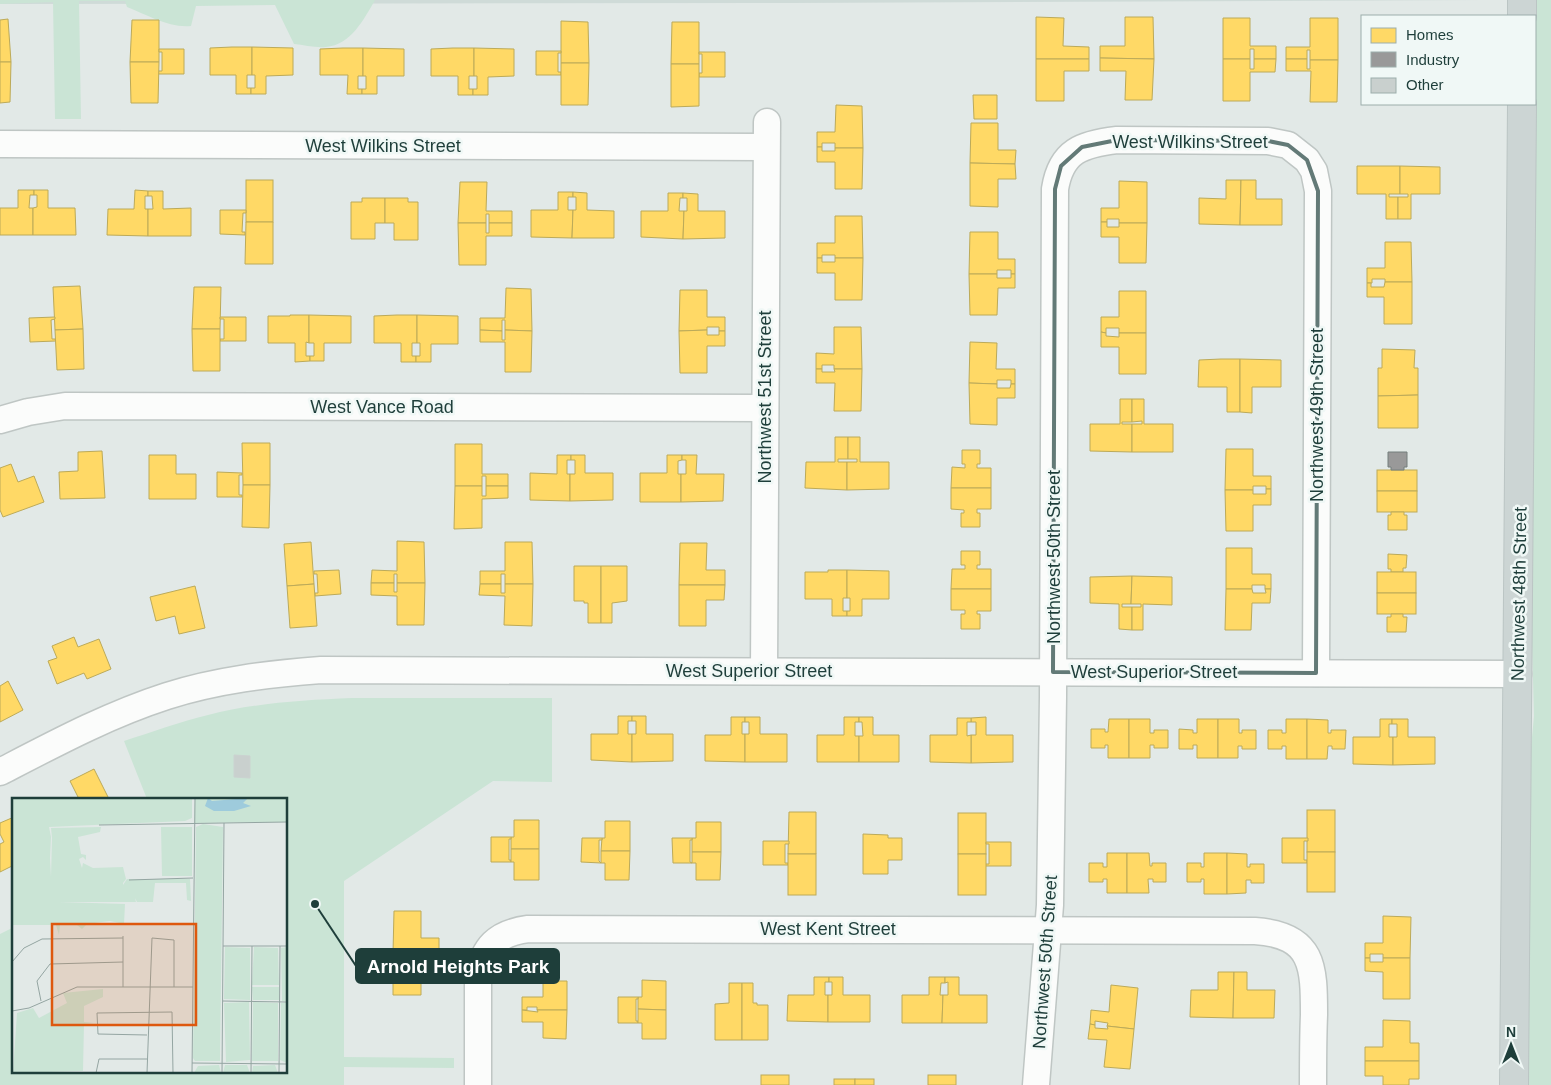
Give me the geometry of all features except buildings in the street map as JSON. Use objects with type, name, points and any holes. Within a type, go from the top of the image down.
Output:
[{"type":"main road","points":[[1522,0],[1522,15]]},
{"type":"main road","name":"Northwest 48th Street","points":[[1514,1085],[1522,105]]},
{"type":"street","name":"West Wilkins Street","points":[[0,144],[766,135]]},
{"type":"street","name":"Northwest 51st Street","points":[[764,672],[766,135]]},
{"type":"street","name":"West Wilkins Street","points":[[1071,154],[1093,143],[1117,140],[1268,141],[1288,145],[1307,160]]},
{"type":"street","name":"Northwest 50th Street","points":[[1036,1085],[1050,905],[1054,672],[1056,189],[1062,166],[1071,154]]},
{"type":"street","name":"Northwest 49th Street","points":[[1307,160],[1314,171],[1318,191],[1316,673]]},
{"type":"street","name":"West Vance Road","points":[[0,420],[28,412],[65,406],[765,408]]},
{"type":"street","name":"West Superior Street","points":[[0,772],[73,734],[113,716],[168,696],[222,682],[273,674],[359,670],[1518,674]]},
{"type":"street","name":"West Kent Street","points":[[478,1074],[478,978],[480,964],[491,945],[502,936],[513,931],[528,929],[1256,931],[1276,934],[1291,940],[1308,958],[1313,973],[1313,1085]]},
{"type":"highlighted area","points":[[1117,140],[1268,141],[1288,145],[1307,160],[1318,191],[1316,673],[1053,672],[1055,189],[1061,166],[1082,147]]},
{"type":"shaded area","points":[[0,0],[1482,0],[0,4]]},
{"type":"green space","points":[[0,0],[375,0],[361,23],[350,36],[335,45],[326,47],[294,44],[275,5],[196,6],[191,26],[183,26],[166,23],[150,17],[127,7],[125,1],[79,1],[81,119],[55,119],[53,2],[0,4]]},
{"type":"green space","points":[[1536,0],[1551,0],[1551,1085],[1525,1085],[1530,759],[1534,716],[1531,608]]},
{"type":"green space","points":[[352,698],[552,698],[552,782],[493,781],[344,881],[344,1057],[454,1058],[454,1068],[344,1067],[344,1085],[0,1085],[0,934],[12,928],[12,1072],[288,1072],[288,798],[147,798],[124,741],[226,711],[315,700]]},
{"type":"place","name":"Arnold Heights Park","points":[[315,904]]}]
